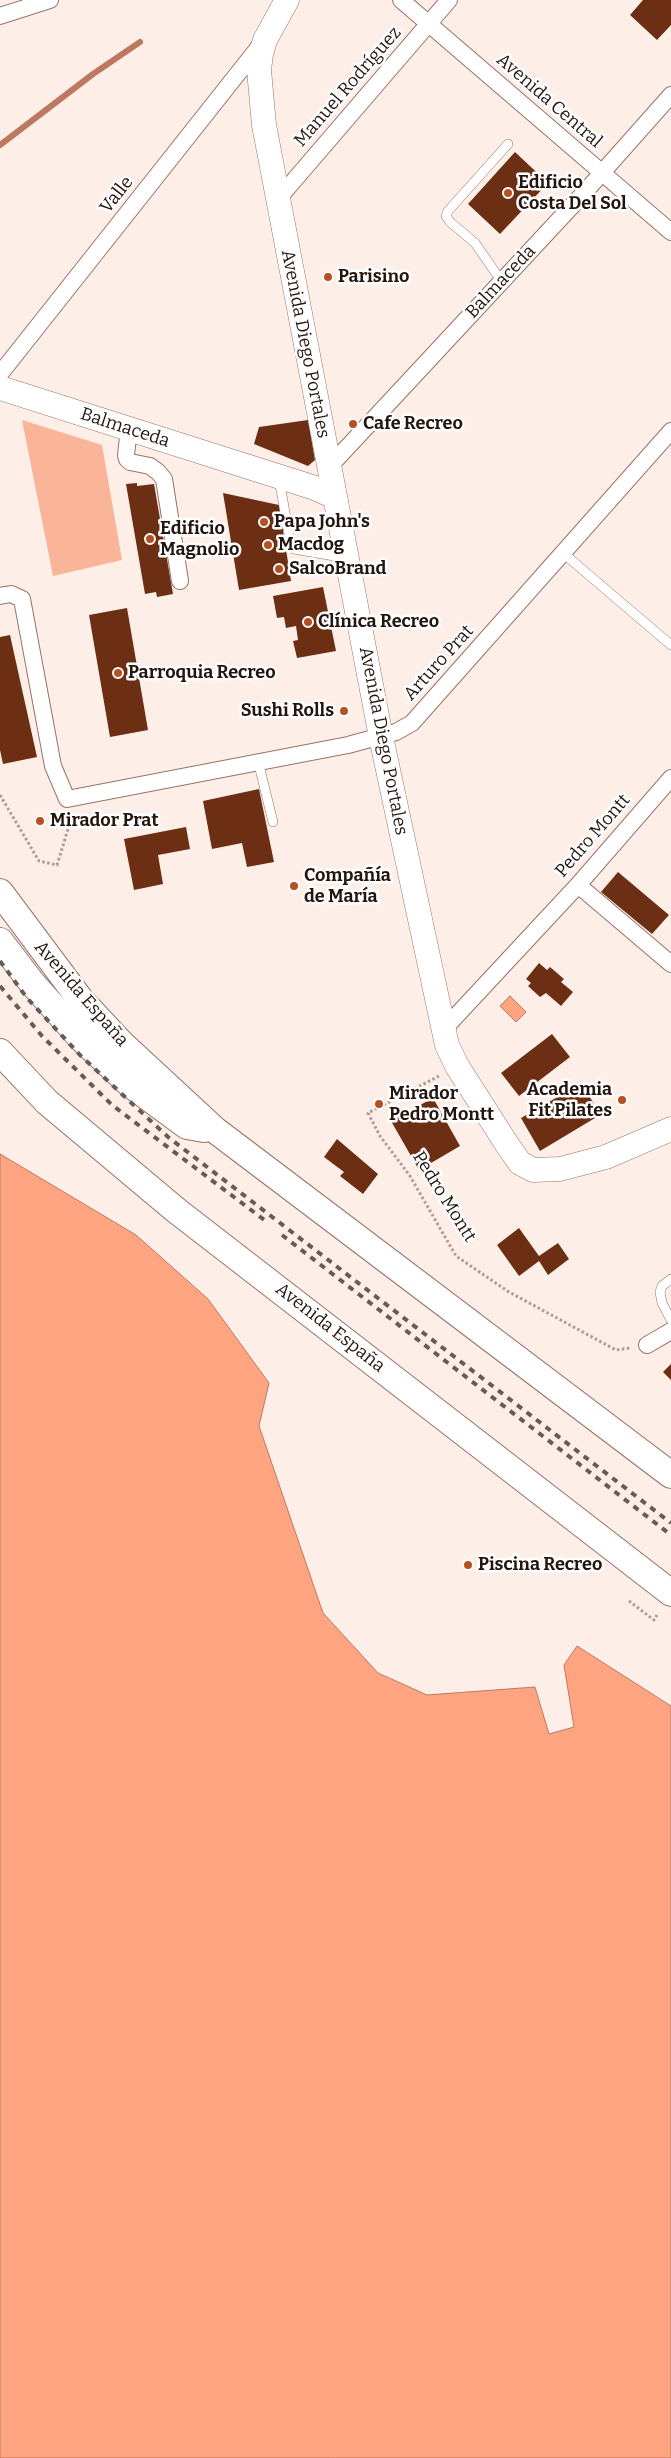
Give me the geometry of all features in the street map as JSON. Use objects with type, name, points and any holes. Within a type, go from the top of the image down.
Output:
[{"type":"main road","name":"Avenida España","points":[[0,892],[80,999],[121,1043],[215,1130],[671,1475]]},
{"type":"main road","name":"Avenida España","points":[[0,942],[32,983],[80,1038],[130,1084],[187,1126],[215,1130]]},
{"type":"main road","name":"Avenida España","points":[[0,1052],[47,1102],[177,1211],[671,1593]]},
{"type":"street","points":[[0,16],[50,0]]},
{"type":"street","name":"Avenida Diego Portales","points":[[287,0],[265,40],[260,62],[260,85],[278,199],[346,558],[381,737],[447,1045],[457,1066],[512,1152],[520,1163],[533,1170],[560,1169],[606,1157],[671,1130]]},
{"type":"street","name":"Avenida Central","points":[[400,0],[671,232]]},
{"type":"street","name":"Manuel Rodríguez","points":[[278,199],[449,0]]},
{"type":"street","name":"Valle","points":[[0,374],[265,40]]},
{"type":"street","name":"Balmaceda","points":[[329,468],[602,173],[671,94]]},
{"type":"street","name":"Balmaceda","points":[[0,388],[279,477],[335,497]]},
{"type":"street","points":[[129,429],[127,459],[130,462],[150,466],[164,479],[180,581]]},
{"type":"street","name":"Arturo Prat","points":[[67,800],[258,761],[348,745],[396,732],[412,723],[671,431]]},
{"type":"street","points":[[0,596],[11,594],[22,599],[53,766],[67,800]]},
{"type":"street","name":"Pedro Montt","points":[[443,1030],[578,885],[671,778]]},
{"type":"street","points":[[578,885],[671,964]]},
{"type":"street","points":[[647,1345],[671,1330]]},
{"type":"lane","points":[[502,282],[475,243],[450,222],[446,216],[448,211],[508,144]]},
{"type":"lane","points":[[279,477],[291,546],[294,549],[346,558]]},
{"type":"lane","points":[[563,553],[671,645]]},
{"type":"lane","points":[[258,761],[273,822]]},
{"type":"lane","points":[[671,1279],[662,1286],[660,1292],[662,1304],[671,1320]]},
{"type":"path","points":[[0,795],[39,860],[57,866],[69,826],[67,800]]},
{"type":"path","name":"Pedro Montt","points":[[457,1066],[368,1113],[380,1136],[410,1176],[456,1256],[509,1292],[616,1350],[647,1345]]},
{"type":"path","points":[[629,1601],[654,1620],[657,1615]]},
{"type":"shaded area","points":[[22,420],[102,445],[122,560],[53,576]]},
{"type":"shaded area","points":[[510,996],[526,1012],[516,1022],[500,1006]]},
{"type":"shaded area","points":[[0,1154],[136,1235],[208,1299],[269,1383],[259,1426],[323,1613],[378,1673],[427,1695],[535,1687],[549,1734],[574,1727],[564,1665],[577,1646],[671,1706],[671,2458],[0,2458]]},
{"type":"building","points":[[643,0],[671,0],[671,25],[657,40],[630,15]]},
{"type":"building","name":"Edificio Costa Del Sol","points":[[515,152],[548,183],[500,234],[468,204]]},
{"type":"building","points":[[308,420],[315,460],[308,466],[254,444],[259,427]]},
{"type":"building","name":"Edificio Magnolio","points":[[137,483],[137,486],[154,484],[173,594],[157,597],[156,592],[145,594],[126,484]]},
{"type":"building","points":[[223,493],[279,505],[291,581],[239,590]]},
{"type":"building","name":"Clínica Recreo","points":[[323,587],[336,651],[297,658],[293,641],[298,640],[296,626],[286,628],[284,617],[277,618],[273,596]]},
{"type":"building","name":"Parroquia Recreo","points":[[127,608],[148,730],[110,737],[89,615]]},
{"type":"building","points":[[10,635],[37,757],[3,764],[0,750],[0,637]]},
{"type":"building","points":[[259,789],[274,862],[247,867],[242,843],[212,849],[203,801]]},
{"type":"building","points":[[186,827],[190,849],[158,855],[163,884],[134,890],[124,839]]},
{"type":"building","points":[[618,872],[669,915],[652,934],[601,892]]},
{"type":"building","points":[[539,963],[547,970],[550,967],[564,979],[561,982],[573,992],[561,1006],[546,993],[540,997],[528,986],[531,983],[526,979]]},
{"type":"building","points":[[552,1034],[570,1057],[519,1096],[501,1073]]},
{"type":"building","points":[[582,1083],[600,1115],[540,1151],[521,1118]]},
{"type":"building","points":[[433,1098],[460,1146],[419,1170],[391,1121]]},
{"type":"building","points":[[337,1139],[378,1174],[363,1194],[340,1176],[344,1172],[324,1157]]},
{"type":"building","points":[[519,1228],[539,1256],[558,1243],[569,1259],[548,1275],[539,1261],[519,1276],[497,1245]]},
{"type":"building","points":[[671,1364],[671,1380],[663,1372]]},
{"type":"waterway","points":[[0,145],[93,74],[140,42]]},
{"type":"railway","points":[[0,961],[27,998],[80,1055],[168,1137],[671,1523]]},
{"type":"railway","points":[[0,986],[42,1036],[112,1105],[267,1222]]},
{"type":"railway","points":[[282,1235],[671,1535]]},
{"type":"place","name":"Edificio Costa Del Sol","points":[[508,193]]},
{"type":"place","name":"Parisino","points":[[328,277]]},
{"type":"place","name":"Cafe Recreo","points":[[353,424]]},
{"type":"place","name":"Papa John's","points":[[264,522]]},
{"type":"place","name":"Edificio Magnolio","points":[[150,539]]},
{"type":"place","name":"Macdog","points":[[268,545]]},
{"type":"place","name":"SalcoBrand","points":[[279,569]]},
{"type":"place","name":"Clínica Recreo","points":[[308,622]]},
{"type":"place","name":"Parroquia Recreo","points":[[118,673]]},
{"type":"place","name":"Sushi Rolls","points":[[344,711]]},
{"type":"place","name":"Mirador Prat","points":[[40,821]]},
{"type":"place","name":"Compañía de María","points":[[294,886]]},
{"type":"place","name":"Academia Fit Pilates","points":[[622,1100]]},
{"type":"place","name":"Mirador Pedro Montt","points":[[379,1104]]},
{"type":"place","name":"Piscina Recreo","points":[[468,1565]]}]
